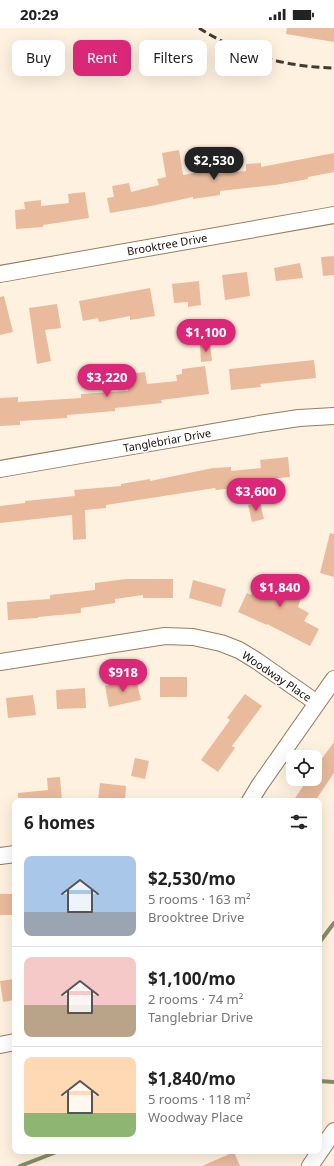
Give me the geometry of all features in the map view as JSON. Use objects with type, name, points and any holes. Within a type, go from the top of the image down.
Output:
[{"type":"street","name":"Brooktree Drive","points":[[0,274],[334,215]]},
{"type":"street","name":"Tanglebriar Drive","points":[[0,469],[259,424],[299,418],[334,416]]},
{"type":"street","name":"Woodway Place","points":[[0,662],[165,636],[193,637],[221,643],[239,650],[257,660],[317,703]]},
{"type":"street","points":[[252,798],[334,679]]},
{"type":"street","points":[[0,856],[12,854]]},
{"type":"street","points":[[0,1045],[12,1043]]},
{"type":"street","points":[[322,1148],[334,1131]]},
{"type":"street","points":[[310,1166],[318,1154]]},
{"type":"building","points":[[287,28],[334,28],[334,42],[286,34]]},
{"type":"building","points":[[179,150],[183,175],[216,169],[217,174],[246,171],[246,164],[261,163],[261,167],[334,153],[334,172],[308,177],[308,179],[275,185],[220,191],[220,195],[193,199],[193,197],[110,213],[107,198],[114,197],[112,186],[129,183],[131,192],[159,185],[157,179],[166,177],[162,153]]},
{"type":"building","points":[[85,192],[89,218],[43,225],[43,227],[16,229],[15,210],[25,209],[24,202],[41,200],[41,206],[69,203],[68,194]]},
{"type":"building","points":[[334,256],[334,275],[323,276],[321,257]]},
{"type":"building","points":[[300,263],[303,278],[276,281],[274,268]]},
{"type":"building","points":[[247,272],[250,296],[225,300],[222,275]]},
{"type":"building","points":[[199,281],[201,305],[188,307],[188,302],[174,303],[172,284]]},
{"type":"building","points":[[150,288],[155,316],[130,320],[130,316],[99,322],[98,318],[83,321],[79,301]]},
{"type":"building","points":[[4,296],[13,332],[0,335],[0,297]]},
{"type":"building","points":[[57,304],[61,328],[45,330],[51,361],[37,364],[29,308]]},
{"type":"building","points":[[210,344],[212,361],[201,362],[200,345]]},
{"type":"building","points":[[314,360],[316,378],[260,384],[261,387],[231,390],[229,369]]},
{"type":"building","points":[[205,366],[209,394],[161,400],[162,403],[115,408],[115,411],[67,415],[67,418],[20,421],[20,425],[0,426],[0,398],[18,397],[18,402],[81,398],[81,394],[128,391],[126,374],[145,372],[147,384],[177,381],[176,375],[182,374],[182,369]]},
{"type":"building","points":[[288,457],[290,477],[246,481],[247,487],[216,490],[215,488],[106,505],[106,508],[85,510],[86,539],[73,540],[72,515],[0,523],[0,506],[25,503],[25,501],[75,496],[74,490],[121,486],[121,484],[150,479],[150,481],[213,468],[231,467],[231,471],[261,468],[260,460]]},
{"type":"building","points":[[260,502],[264,519],[252,522],[248,505]]},
{"type":"building","points":[[330,533],[334,534],[334,577],[320,573]]},
{"type":"building","points":[[278,574],[306,582],[298,607],[309,613],[304,621],[319,629],[310,646],[267,624],[238,612],[247,593],[251,595],[257,579],[274,587]]},
{"type":"building","points":[[126,579],[173,579],[173,598],[143,598],[143,595],[115,599],[115,603],[81,608],[81,613],[8,620],[7,602],[50,599],[50,595],[95,590],[95,583]]},
{"type":"building","points":[[193,580],[226,589],[221,607],[189,598]]},
{"type":"building","points":[[160,677],[187,677],[187,697],[160,697]]},
{"type":"building","points":[[136,679],[141,700],[109,707],[105,686]]},
{"type":"building","points":[[85,688],[86,708],[57,709],[56,690]]},
{"type":"building","points":[[245,694],[262,706],[232,746],[235,748],[218,772],[201,760],[230,720],[227,718]]},
{"type":"building","points":[[33,695],[36,715],[8,718],[6,698]]},
{"type":"building","points":[[334,742],[334,773],[317,798],[295,798],[303,786],[322,786],[322,758]]},
{"type":"building","points":[[135,758],[149,761],[145,779],[131,776]]},
{"type":"building","points":[[60,777],[62,798],[18,798],[18,793],[48,790],[47,778]]},
{"type":"building","points":[[100,783],[126,786],[125,798],[98,798]]},
{"type":"building","points":[[0,894],[12,894],[12,915],[0,915]]},
{"type":"building","points":[[12,979],[12,1000],[3,1002],[0,981]]},
{"type":"building","points":[[229,1154],[235,1154],[240,1166],[202,1166]]},
{"type":"waterway","points":[[322,939],[334,923]]},
{"type":"waterway","points":[[322,1081],[334,1082]]},
{"type":"waterway","points":[[20,1166],[51,1154]]},
{"type":"railway","points":[[199,28],[214,37],[247,52],[281,62],[334,68]]}]
